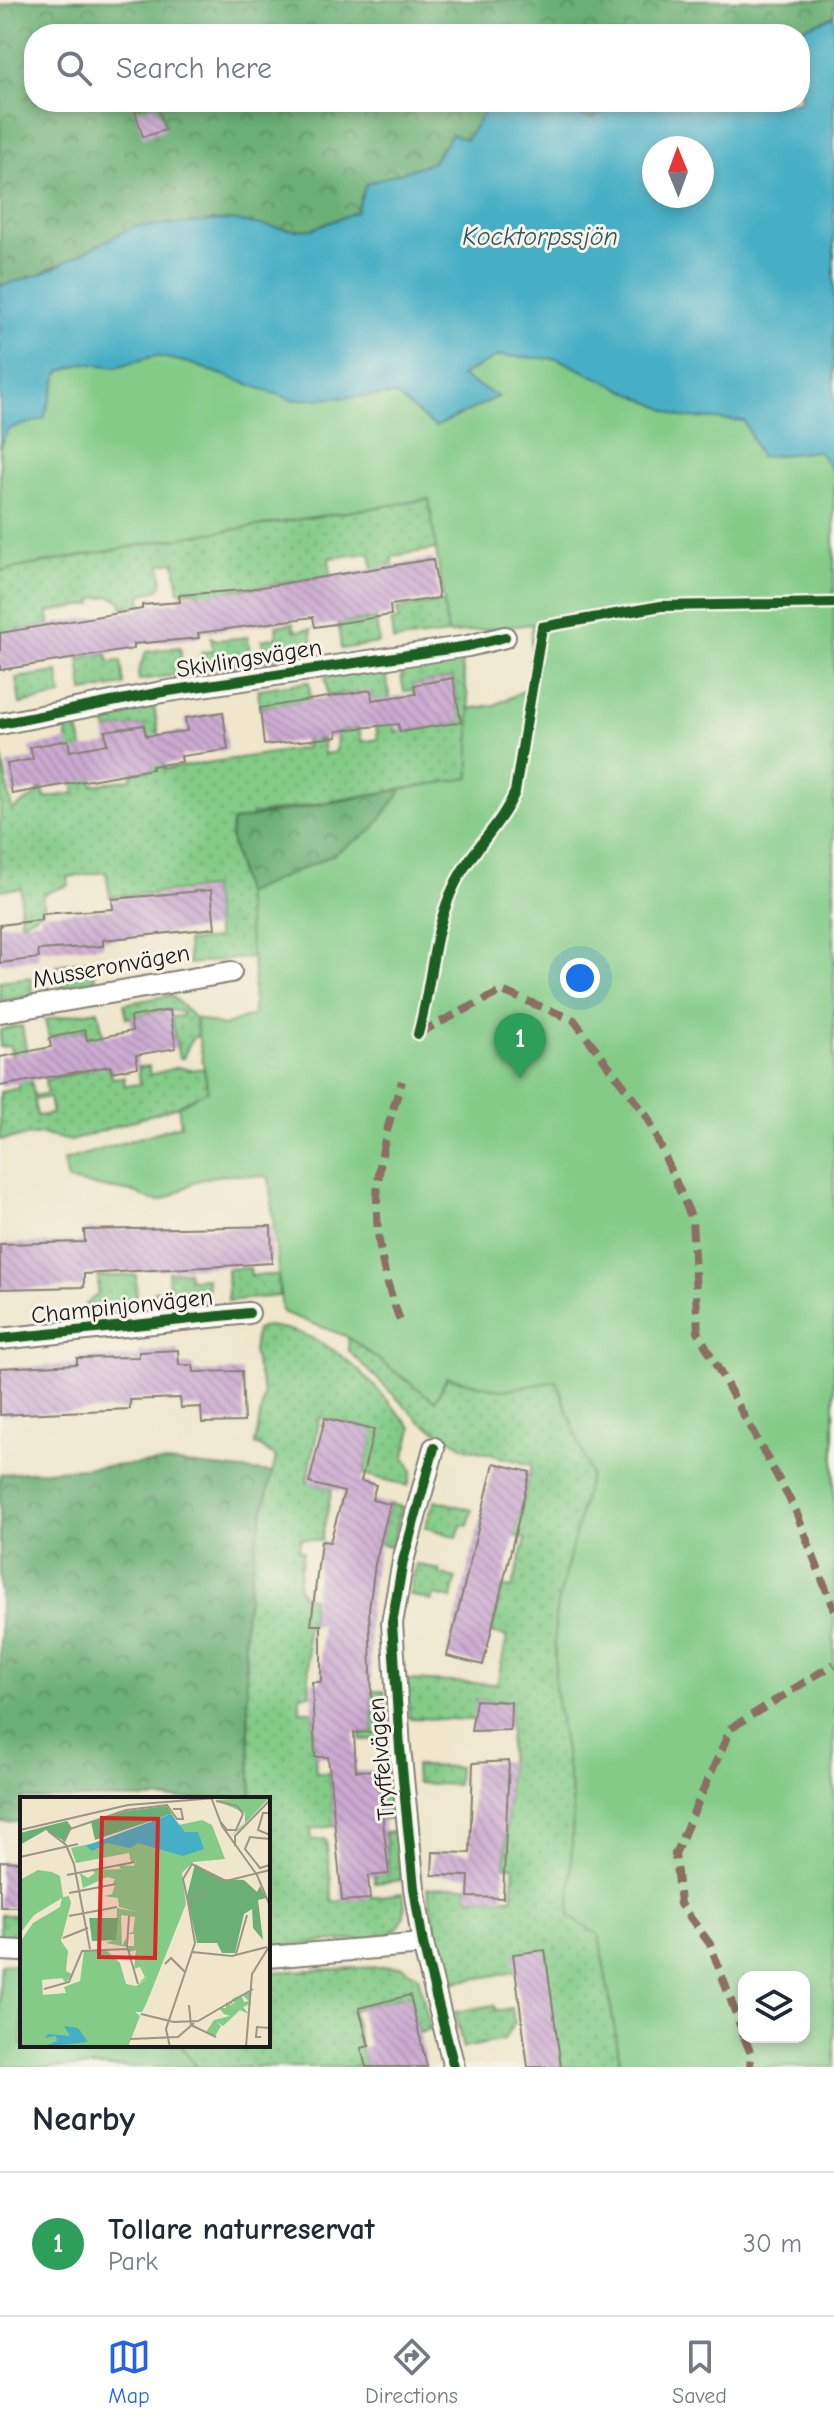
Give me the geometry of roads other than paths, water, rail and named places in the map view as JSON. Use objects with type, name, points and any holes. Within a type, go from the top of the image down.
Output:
[{"type":"street","name":"Skivlingsvägen","points":[[0,724],[148,694],[468,646],[505,637]]},
{"type":"street","name":"Musseronvägen","points":[[0,1012],[231,972]]},
{"type":"street","name":"Champinjonvägen","points":[[0,1339],[249,1313]]},
{"type":"street","name":"Tryffelvägen","points":[[434,1448],[403,1561],[392,1623],[400,1748],[423,1944],[454,2067]]},
{"type":"street","points":[[270,1957],[423,1944]]},
{"type":"street","points":[[0,1950],[20,1951]]},
{"type":"water","name":"Kocktorpssjön","points":[[834,16],[834,472],[818,451],[760,457],[744,421],[681,417],[558,359],[498,356],[461,376],[498,397],[435,427],[395,395],[293,400],[189,363],[155,356],[116,367],[85,363],[59,372],[44,419],[8,429],[0,447],[0,286],[44,273],[132,227],[229,220],[293,230],[313,229],[356,212],[366,184],[433,162],[452,134],[466,140],[484,112],[563,112],[592,118],[604,112],[810,112],[810,25]]},
{"type":"place","name":"Tollare naturreservat","points":[[520,1079]]}]
